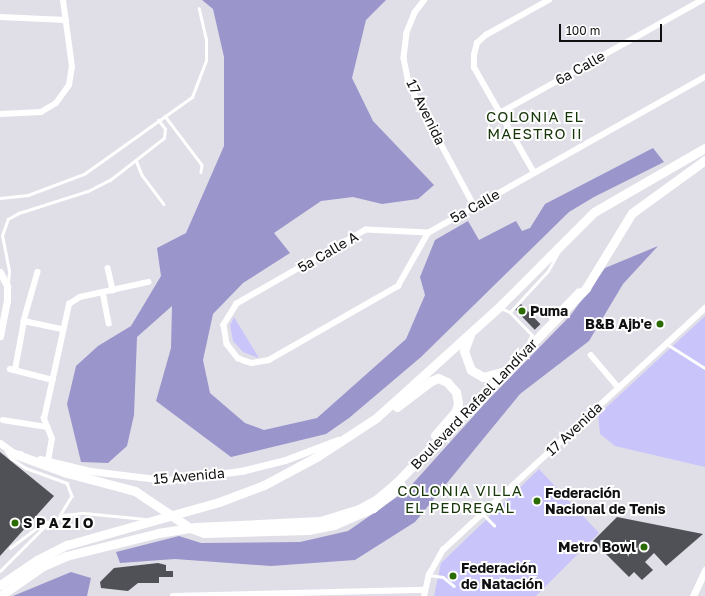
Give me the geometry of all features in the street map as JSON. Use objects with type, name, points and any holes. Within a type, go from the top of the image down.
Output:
[{"type":"main road","points":[[694,153],[705,142]]},
{"type":"main road","points":[[0,585],[36,560],[67,545],[210,505],[257,488],[355,433],[376,418],[499,307],[581,223],[607,203],[705,148]]},
{"type":"main road","name":"Boulevard Rafael Landívar","points":[[0,596],[43,566],[66,556],[158,533],[195,527],[320,521],[340,516],[377,499],[430,449],[586,288],[632,212],[705,160]]},
{"type":"main road","points":[[471,332],[464,351],[471,370],[478,375],[489,377],[506,370]]},
{"type":"main road","points":[[376,418],[394,410],[431,381],[438,378],[444,380],[456,392],[458,403],[456,411],[436,434],[430,449]]},
{"type":"main road","points":[[16,455],[67,473],[134,491],[190,528],[204,533],[308,530],[349,521],[382,503],[403,484],[419,466],[423,456]]},
{"type":"street","points":[[0,114],[35,114],[50,108],[61,98],[71,76],[63,0]]},
{"type":"street","name":"17 Avenida","points":[[425,0],[415,13],[407,33],[404,58],[409,84],[474,207]]},
{"type":"street","points":[[534,174],[474,68],[474,55],[477,44],[486,35],[549,0]]},
{"type":"street","name":"6a Calle","points":[[500,113],[702,0]]},
{"type":"street","points":[[0,17],[66,20]]},
{"type":"street","name":"5a Calle","points":[[428,233],[705,76]]},
{"type":"street","name":"5a Calle A","points":[[366,230],[428,233],[398,286],[269,360],[252,363],[245,361],[238,358],[226,344],[224,325],[237,304],[366,230]]},
{"type":"street","points":[[108,268],[113,290]]},
{"type":"street","points":[[0,272],[7,286],[6,312],[0,336]]},
{"type":"street","points":[[38,272],[12,370],[53,380]]},
{"type":"street","points":[[48,462],[52,439],[44,419],[63,329],[71,300],[148,282]]},
{"type":"street","points":[[103,292],[109,323]]},
{"type":"street","name":"17 Avenida","points":[[424,593],[429,575],[444,550],[705,308]]},
{"type":"street","points":[[24,321],[63,329]]},
{"type":"street","points":[[591,355],[618,388]]},
{"type":"street","points":[[3,420],[47,427]]},
{"type":"street","name":"15 Avenida","points":[[2,445],[16,455],[90,472],[143,479],[184,478],[241,471],[285,460],[355,433]]},
{"type":"street","points":[[693,596],[705,570]]},
{"type":"street","points":[[173,596],[424,593]]},
{"type":"lane","points":[[0,198],[28,196],[84,174],[192,97],[199,83],[206,61],[206,40],[199,9]]},
{"type":"lane","points":[[165,116],[202,165],[201,172]]},
{"type":"lane","points":[[7,286],[9,271],[2,236],[8,219],[19,213],[88,191],[110,180],[164,138],[165,129],[158,120]]},
{"type":"lane","points":[[136,160],[142,175],[164,204]]},
{"type":"lane","points":[[510,312],[548,271],[566,239]]},
{"type":"lane","points":[[506,370],[506,363],[577,290],[586,288]]},
{"type":"lane","points":[[499,307],[510,312],[532,335],[529,341]]},
{"type":"lane","points":[[666,344],[705,368]]},
{"type":"lane","points":[[2,445],[10,458],[17,463],[67,483],[72,491],[71,501],[58,518]]},
{"type":"lane","points":[[10,548],[40,525],[58,518],[84,513],[153,520]]},
{"type":"lane","points":[[483,514],[494,526]]},
{"type":"lane","points":[[0,571],[54,520]]},
{"type":"lane","points":[[429,575],[443,577],[454,586]]},
{"type":"shaded area","points":[[202,0],[386,0],[366,20],[352,78],[373,121],[434,185],[418,199],[382,204],[353,197],[321,201],[274,233],[290,253],[243,283],[213,314],[203,360],[210,393],[245,423],[264,430],[317,418],[406,339],[425,295],[420,277],[435,240],[468,221],[479,240],[516,221],[522,231],[530,228],[545,204],[653,148],[664,162],[594,197],[569,212],[421,357],[349,418],[326,434],[231,457],[156,401],[171,348],[172,306],[137,337],[134,415],[127,446],[108,463],[81,462],[67,404],[76,366],[98,346],[131,326],[161,276],[157,248],[186,233],[224,146],[224,57],[213,9]]},
{"type":"shaded area","points":[[658,246],[623,284],[589,341],[520,394],[415,522],[355,560],[271,566],[175,559],[120,563],[116,552],[179,536],[201,543],[300,542],[348,531],[407,490],[488,400],[570,316],[605,268]]},
{"type":"shaded area","points":[[705,316],[705,467],[615,446],[600,434],[598,415]]},
{"type":"shaded area","points":[[234,317],[259,358],[243,352],[233,341],[230,325]]},
{"type":"shaded area","name":"Federación Nacional de Tenis","points":[[539,469],[599,533],[536,596],[434,596],[441,563]]},
{"type":"shaded area","points":[[71,572],[91,578],[87,596],[13,596]]},
{"type":"building","name":"Puma","points":[[521,304],[540,324],[535,330],[515,310]]},
{"type":"building","name":"S P A Z I O","points":[[0,452],[54,496],[0,556]]},
{"type":"building","name":"Metro Bowl","points":[[617,517],[703,534],[666,566],[654,553],[645,562],[653,570],[642,580],[634,572],[629,577],[593,541]]},
{"type":"building","points":[[158,563],[166,565],[166,571],[173,571],[173,577],[159,577],[159,583],[138,583],[128,591],[101,588],[100,582],[114,568]]},
{"type":"place","name":"Puma","points":[[522,311]]},
{"type":"place","name":"B&B Ajb'e","points":[[660,324]]},
{"type":"place","name":"Federación Nacional de Tenis","points":[[537,501]]},
{"type":"place","name":"S P A Z I O","points":[[15,523]]},
{"type":"place","name":"Metro Bowl","points":[[644,547]]},
{"type":"place","name":"Federación de Natación","points":[[453,576]]},
{"type":"district","name":"COLONIA EL MAESTRO II","points":[[535,124]]},
{"type":"district","name":"COLONIA VILLA EL PEDREGAL","points":[[460,498]]}]
